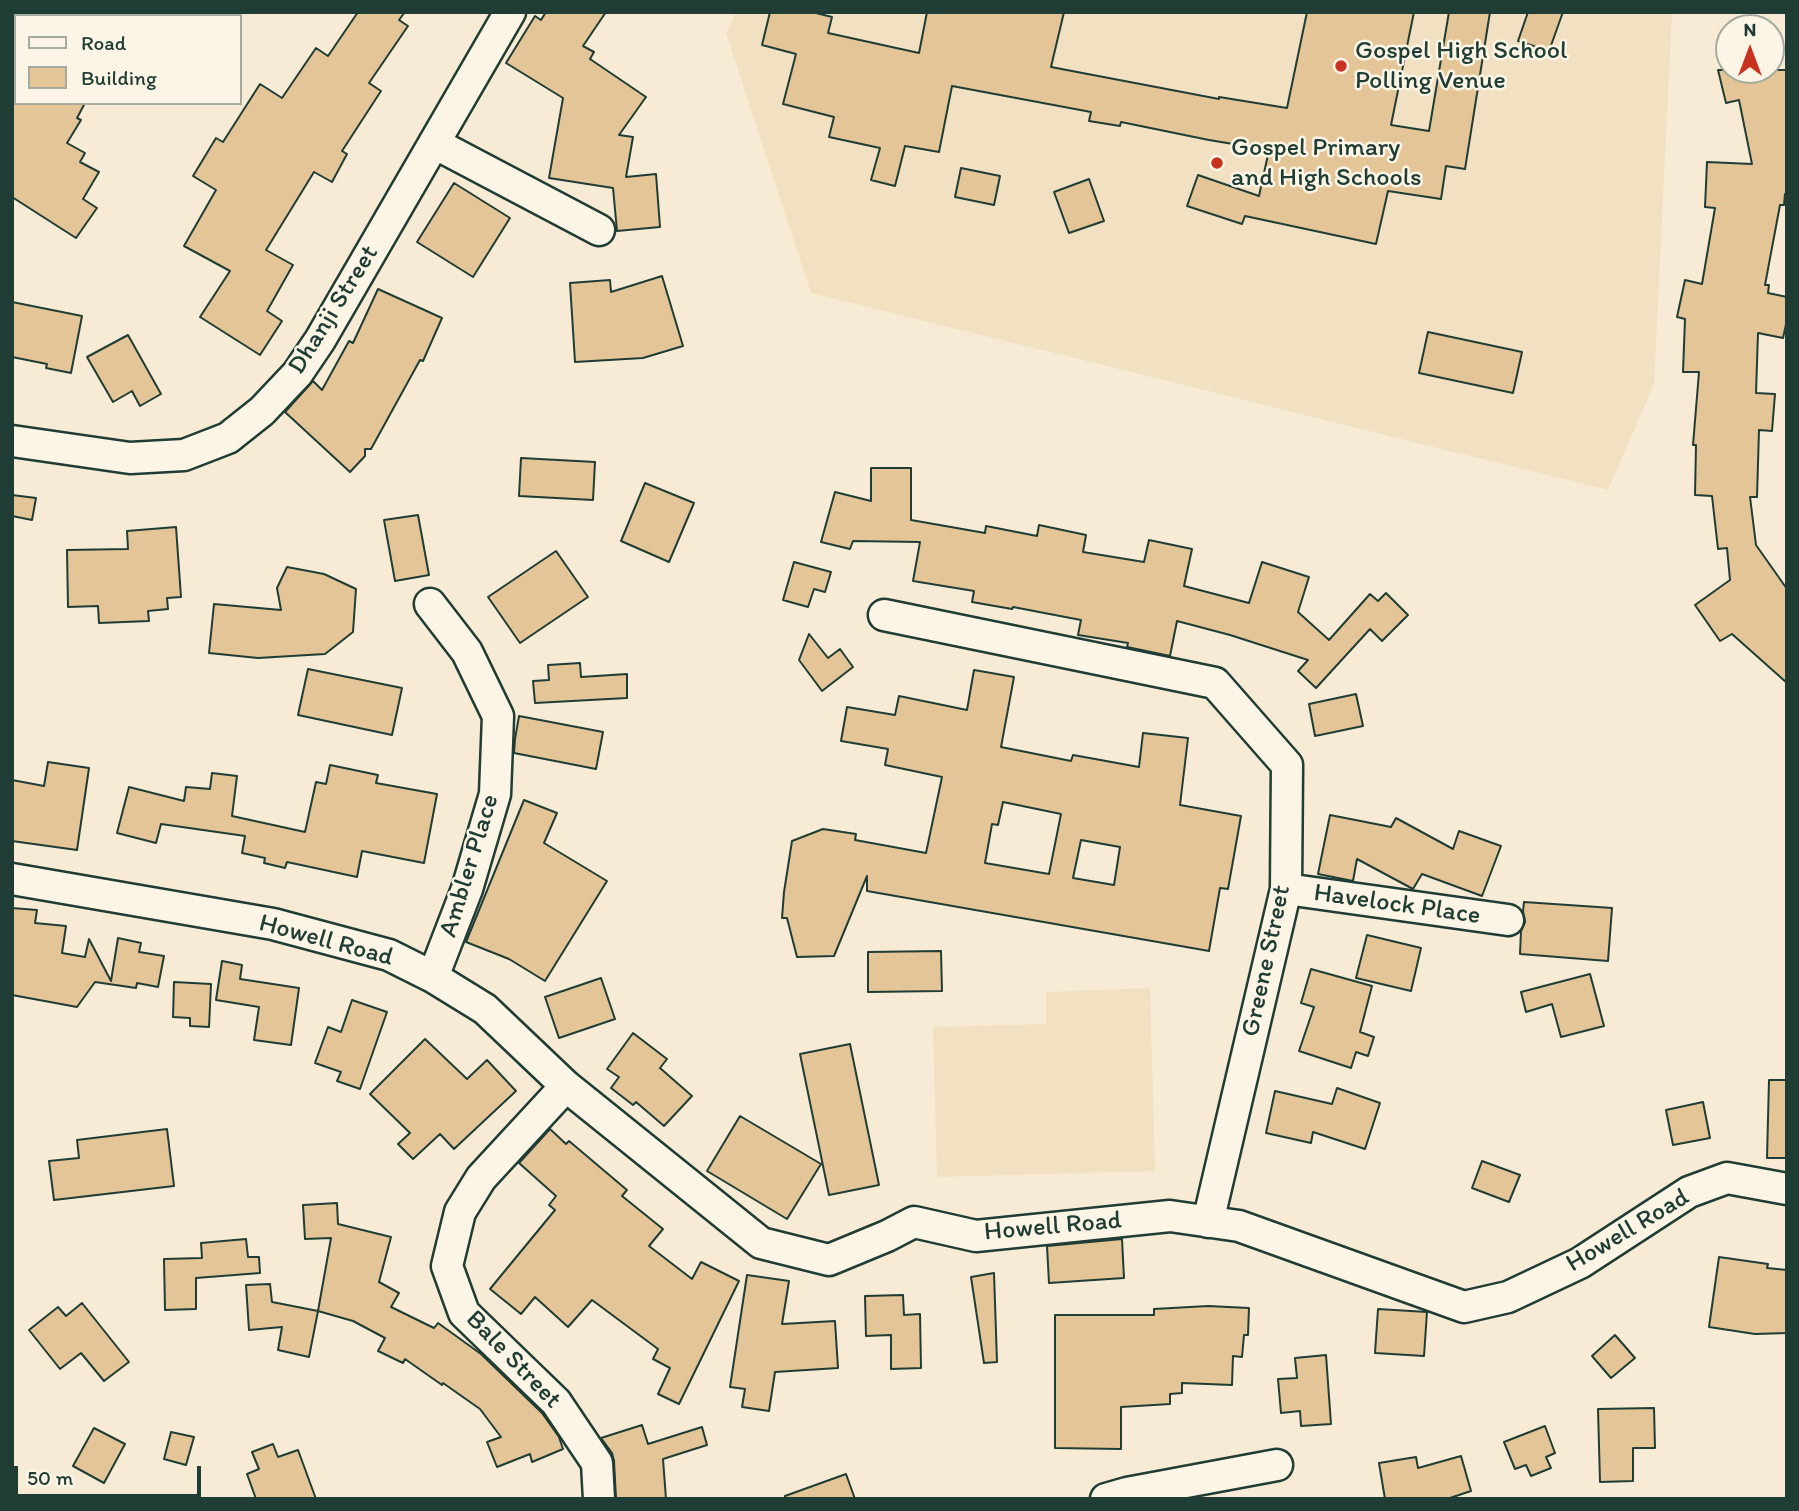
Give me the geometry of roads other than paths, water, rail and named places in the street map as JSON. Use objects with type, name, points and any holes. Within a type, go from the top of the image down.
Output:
[{"type":"street","name":"Dhanji Street","points":[[12,442],[130,458],[184,455],[228,438],[262,411],[296,374],[320,340],[510,12]]},
{"type":"street","points":[[434,143],[599,230]]},
{"type":"street","name":"Ambler Place","points":[[430,604],[467,652],[498,716],[495,794],[467,889],[433,977]]},
{"type":"street","name":"Greene Street","points":[[884,615],[1215,683],[1287,765],[1286,889],[1208,1222]]},
{"type":"street","name":"Howell Road","points":[[12,879],[273,924],[389,955],[433,977],[485,1009],[566,1086],[761,1243],[829,1260],[914,1222],[976,1236],[1171,1216],[1239,1226],[1464,1307],[1508,1297],[1580,1263],[1689,1192],[1702,1187],[1727,1178],[1787,1189]]},
{"type":"street","name":"Havelock Place","points":[[1286,889],[1508,920]]},
{"type":"street","name":"Bale Street","points":[[566,1086],[481,1178],[460,1212],[447,1266],[464,1313],[556,1402],[597,1463],[599,1499]]},
{"type":"street","points":[[1106,1499],[1277,1465]]},
{"type":"place","name":"Gospel High School Polling Venue","points":[[1341,66]]},
{"type":"place","name":"Gospel Primary and High Schools","points":[[1217,163]]}]
